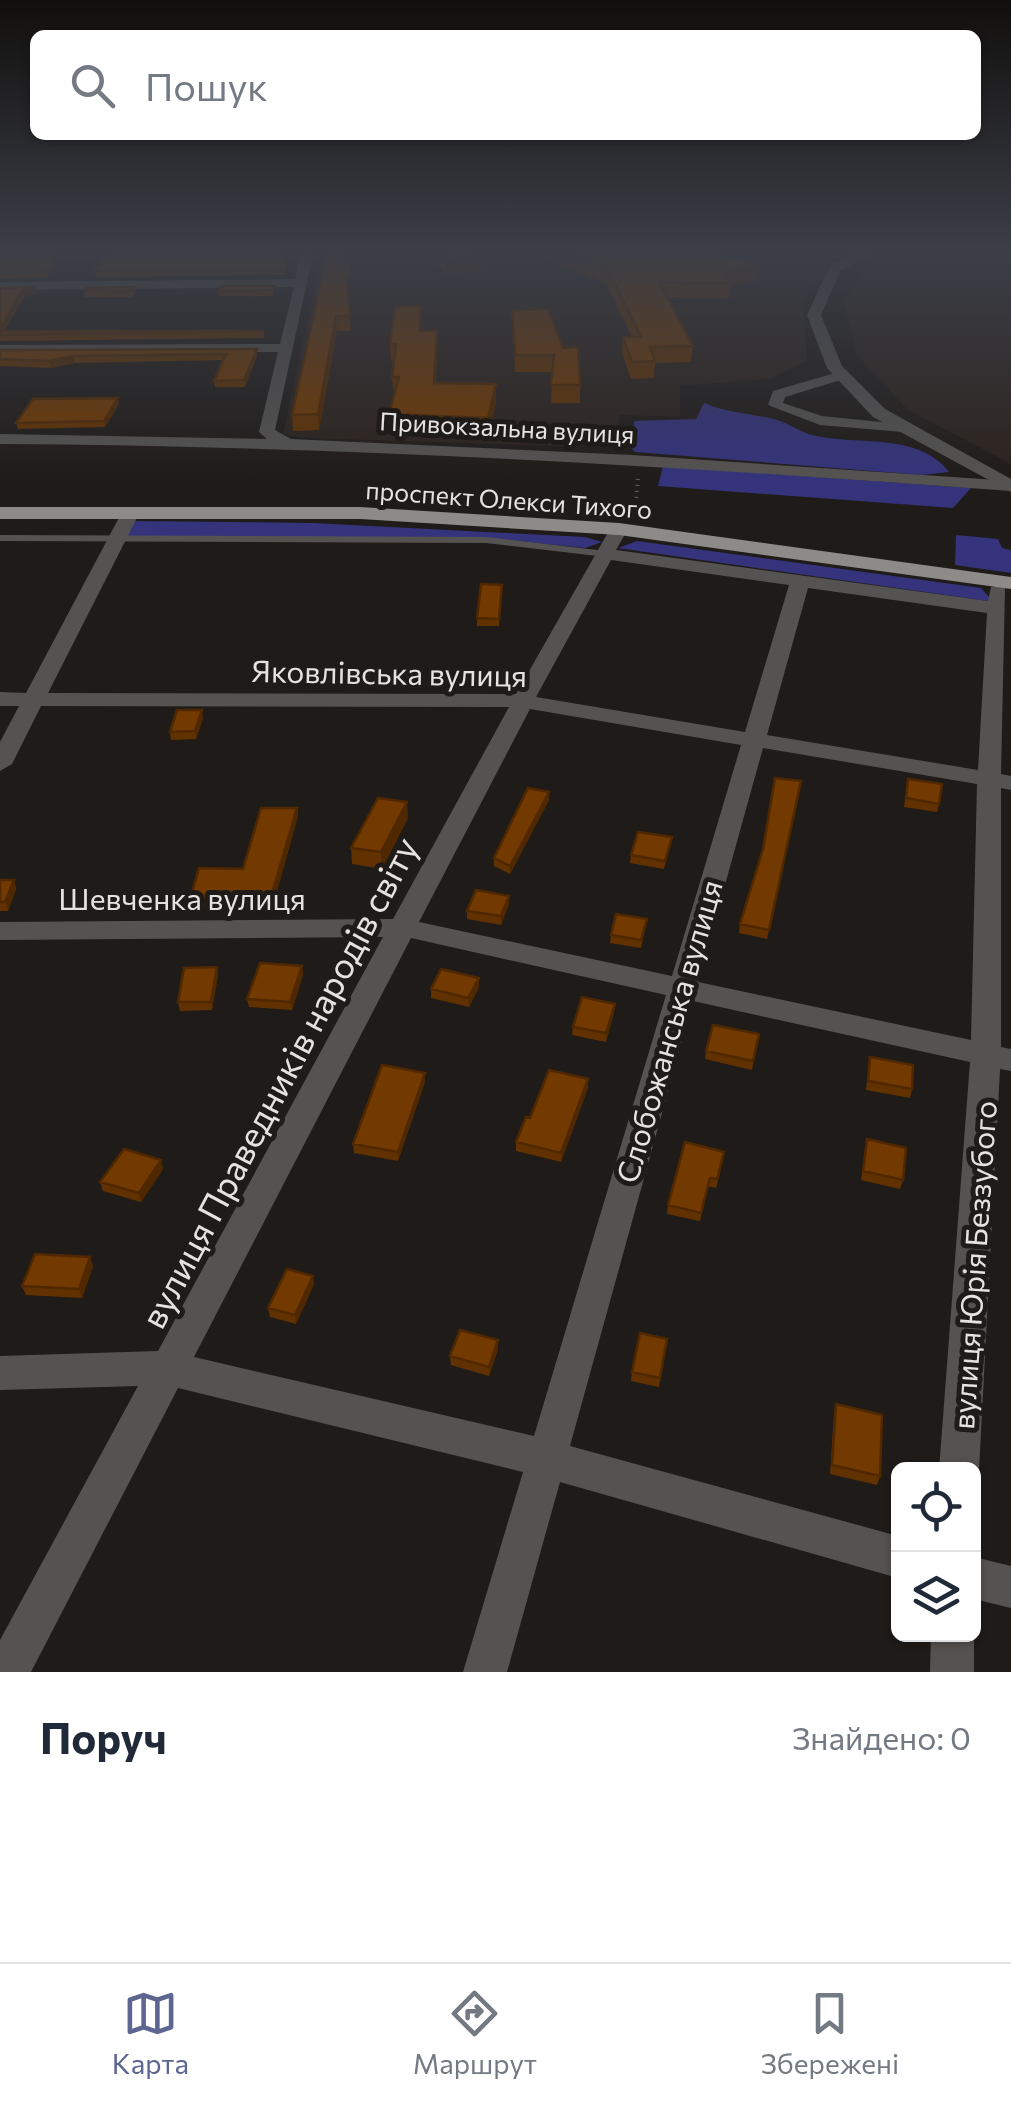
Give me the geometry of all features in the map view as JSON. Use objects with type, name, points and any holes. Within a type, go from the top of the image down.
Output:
[{"type":"main road","name":"проспект Олекси Тихого","points":[[0,513],[360,513],[612,542],[1004,596]]},
{"type":"street","points":[[285,442],[267,432],[290,327]]},
{"type":"street","points":[[820,327],[842,375],[879,413],[1011,486]]},
{"type":"street","points":[[0,350],[285,348]]},
{"type":"street","points":[[842,375],[778,394],[775,406],[820,420],[910,430]]},
{"type":"street","name":"Привокзальна вулиця","points":[[0,439],[285,442],[638,459],[1011,486]]},
{"type":"street","points":[[0,764],[30,699],[131,512]]},
{"type":"street","points":[[612,542],[800,581],[1004,596]]},
{"type":"street","name":"вулиця Праведників народів світу","points":[[7,1672],[523,701],[612,542]]},
{"type":"street","name":"Слобожанська вулиця","points":[[485,1672],[800,581]]},
{"type":"street","name":"вулиця Юрія Беззубого","points":[[960,1462],[999,1057],[1004,596]]},
{"type":"street","name":"Яковлівська вулиця","points":[[0,698],[523,701],[1000,781]]},
{"type":"street","name":"Шевченка вулиця","points":[[0,930],[405,928],[999,1057]]},
{"type":"street","points":[[0,1373],[167,1368],[544,1458],[891,1555]]},
{"type":"street","points":[[981,1580],[1011,1587]]},
{"type":"street","points":[[952,1642],[952,1672]]},
{"type":"lane","points":[[0,538],[612,542]]},
{"type":"path","points":[[612,542],[636,502],[638,459]]},
{"type":"shaded area","points":[[306,327],[805,327],[807,361],[770,379],[680,386],[680,417],[619,415],[618,448],[304,438],[283,434]]},
{"type":"shaded area","points":[[850,327],[1011,327],[1011,464],[908,410],[857,355]]},
{"type":"shaded area","points":[[704,403],[778,420],[816,436],[906,446],[937,460],[949,472],[922,475],[635,452],[629,446],[635,436],[634,421],[696,419]]},
{"type":"shaded area","points":[[663,466],[971,488],[953,508],[658,486]]},
{"type":"shaded area","points":[[131,521],[313,523],[585,537],[602,542],[585,548],[488,538],[123,536]]},
{"type":"shaded area","points":[[956,535],[998,539],[1002,548],[1011,550],[1011,573],[955,565]]},
{"type":"shaded area","points":[[637,541],[981,588],[989,597],[988,601],[618,548]]},
{"type":"building","points":[[311,327],[334,327],[318,414],[292,415]]},
{"type":"building","points":[[392,327],[437,331],[434,383],[496,384],[488,418],[389,414],[399,377],[392,377],[396,344],[390,344]]},
{"type":"building","points":[[513,327],[555,327],[563,348],[578,347],[580,385],[551,385],[554,355],[515,355]]},
{"type":"building","points":[[636,327],[683,327],[693,346],[650,347],[655,361],[632,362],[623,337],[641,337]]},
{"type":"building","points":[[0,331],[264,331],[0,335]]},
{"type":"building","points":[[257,349],[244,380],[214,381],[226,354],[73,356],[49,361],[0,359],[0,350]]},
{"type":"building","points":[[118,398],[104,421],[16,423],[33,399]]},
{"type":"building","points":[[481,584],[502,585],[499,619],[477,618]]},
{"type":"building","points":[[177,710],[202,710],[195,731],[170,732]]},
{"type":"building","points":[[775,778],[801,781],[769,930],[740,924],[763,849]]},
{"type":"building","points":[[908,779],[942,784],[939,804],[906,798]]},
{"type":"building","points":[[528,788],[549,792],[510,866],[494,858]]},
{"type":"building","points":[[378,798],[407,802],[381,852],[351,848]]},
{"type":"building","points":[[261,808],[297,808],[270,900],[190,899],[199,868],[243,869]]},
{"type":"building","points":[[638,832],[672,837],[665,861],[631,855]]},
{"type":"building","points":[[0,880],[14,880],[5,902],[0,902]]},
{"type":"building","points":[[476,890],[509,896],[501,916],[467,911]]},
{"type":"building","points":[[616,914],[647,919],[641,940],[611,935]]},
{"type":"building","points":[[260,963],[302,966],[290,1002],[247,999]]},
{"type":"building","points":[[217,967],[211,1002],[178,1002],[184,968]]},
{"type":"building","points":[[441,969],[479,978],[468,998],[431,989]]},
{"type":"building","points":[[582,997],[615,1004],[606,1033],[573,1027]]},
{"type":"building","points":[[713,1025],[759,1034],[753,1061],[706,1051]]},
{"type":"building","points":[[870,1057],[913,1065],[912,1089],[868,1081]]},
{"type":"building","points":[[382,1065],[425,1073],[398,1152],[353,1144]]},
{"type":"building","points":[[549,1070],[588,1079],[561,1153],[516,1142]]},
{"type":"building","points":[[867,1139],[906,1148],[903,1180],[863,1171]]},
{"type":"building","points":[[685,1142],[724,1152],[717,1179],[710,1178],[701,1213],[668,1205]]},
{"type":"building","points":[[124,1149],[161,1160],[139,1193],[100,1182]]},
{"type":"building","points":[[35,1254],[90,1257],[79,1289],[22,1286]]},
{"type":"building","points":[[287,1269],[313,1276],[295,1315],[268,1308]]},
{"type":"building","points":[[460,1330],[498,1340],[489,1367],[450,1356]]},
{"type":"building","points":[[640,1333],[667,1339],[660,1378],[632,1372]]},
{"type":"building","points":[[836,1404],[882,1415],[880,1476],[832,1465]]}]
